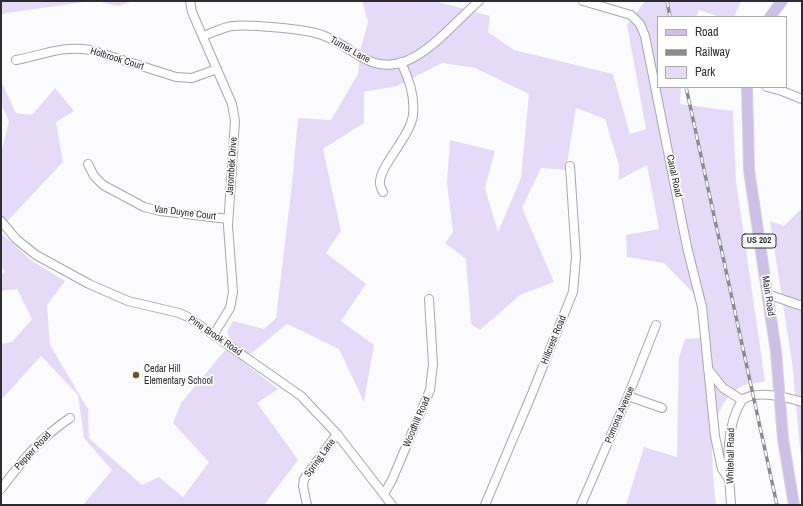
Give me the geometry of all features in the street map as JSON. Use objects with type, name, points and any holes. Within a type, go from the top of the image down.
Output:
[{"type":"main road","points":[[771,16],[782,1]]},
{"type":"main road","name":"Main Road","points":[[747,88],[749,170],[776,352],[787,465],[794,505]]},
{"type":"street","name":"Jarombek Drive","points":[[190,1],[232,104],[234,121],[228,219],[228,251],[234,283],[230,308],[214,334]]},
{"type":"street","name":"Turner Lane","points":[[203,36],[222,28],[238,26],[315,32],[334,40],[365,61],[382,64],[401,62],[414,57],[428,47],[479,1]]},
{"type":"street","name":"Canal Road","points":[[583,1],[628,13],[635,18],[640,24],[648,48],[687,247],[702,307],[715,436],[722,469],[730,480]]},
{"type":"street","name":"Holbrook Court","points":[[16,60],[62,49],[78,48],[91,50],[176,77],[192,78],[217,69]]},
{"type":"street","points":[[383,192],[380,183],[381,174],[404,139],[413,115],[412,90],[401,62]]},
{"type":"street","points":[[771,88],[802,99]]},
{"type":"street","name":"Van Duyne Court","points":[[88,164],[94,176],[103,185],[144,207],[160,211],[228,219]]},
{"type":"street","name":"Hillcrest Road","points":[[485,505],[573,292],[576,257],[570,166]]},
{"type":"street","name":"Pine Brook Road","points":[[1,221],[16,239],[36,255],[89,284],[128,301],[179,313],[214,334],[302,396],[337,434],[387,501]]},
{"type":"street","points":[[767,294],[802,306]]},
{"type":"street","name":"Woodhill Road","points":[[387,501],[392,480],[430,390],[433,364],[429,299]]},
{"type":"street","name":"Pomona Avenue","points":[[581,505],[628,396],[656,325]]},
{"type":"street","points":[[708,368],[723,388],[742,400],[764,394],[779,395],[802,402]]},
{"type":"street","points":[[628,396],[662,408]]},
{"type":"street","name":"Whitehall Road","points":[[731,505],[729,438],[731,421],[742,400]]},
{"type":"street","name":"Pepper Road","points":[[1,489],[37,444],[52,430],[70,418]]},
{"type":"street","name":"Spring Lane","points":[[307,505],[303,486],[304,479],[337,434]]},
{"type":"green space","points":[[1,1],[91,1],[1,14]]},
{"type":"green space","points":[[96,1],[133,1],[118,6]]},
{"type":"green space","points":[[362,1],[435,1],[490,16],[488,32],[514,50],[613,74],[630,134],[646,129],[627,25],[645,1],[741,1],[734,16],[717,16],[699,10],[696,16],[657,16],[657,88],[681,88],[680,104],[733,111],[736,181],[765,381],[742,386],[729,396],[721,409],[715,424],[712,457],[716,505],[626,505],[644,447],[677,457],[679,357],[685,339],[704,338],[700,300],[664,263],[627,257],[626,235],[659,229],[647,165],[619,180],[619,165],[605,119],[576,108],[566,170],[541,168],[522,208],[554,282],[520,295],[480,330],[471,324],[466,259],[445,243],[453,232],[447,183],[450,140],[495,151],[485,188],[498,232],[521,178],[529,94],[475,68],[442,63],[397,86],[364,92],[364,123],[323,149],[341,231],[326,253],[366,284],[341,321],[374,345],[364,402],[339,349],[287,324],[242,361],[278,389],[257,403],[298,460],[264,505],[83,505],[112,470],[84,438],[78,395],[41,356],[1,400],[1,344],[12,342],[32,319],[17,289],[1,291],[1,275],[5,271],[1,267],[1,233],[32,261],[65,281],[47,305],[50,345],[88,409],[89,438],[142,485],[159,477],[183,497],[209,462],[173,423],[181,403],[232,342],[227,332],[233,321],[264,329],[276,318],[292,184],[298,118],[331,120],[358,74],[361,47],[368,22]]},
{"type":"green space","points":[[1,81],[16,113],[32,115],[55,88],[74,111],[56,122],[63,162],[1,228],[1,153],[9,121],[1,104]]},
{"type":"green space","points":[[802,208],[802,470],[792,362],[770,221],[784,226]]},
{"type":"railway","points":[[667,1],[670,16]]},
{"type":"railway","points":[[686,88],[777,505]]},
{"type":"place","name":"Cedar Hill Elementary School","points":[[136,375]]}]
